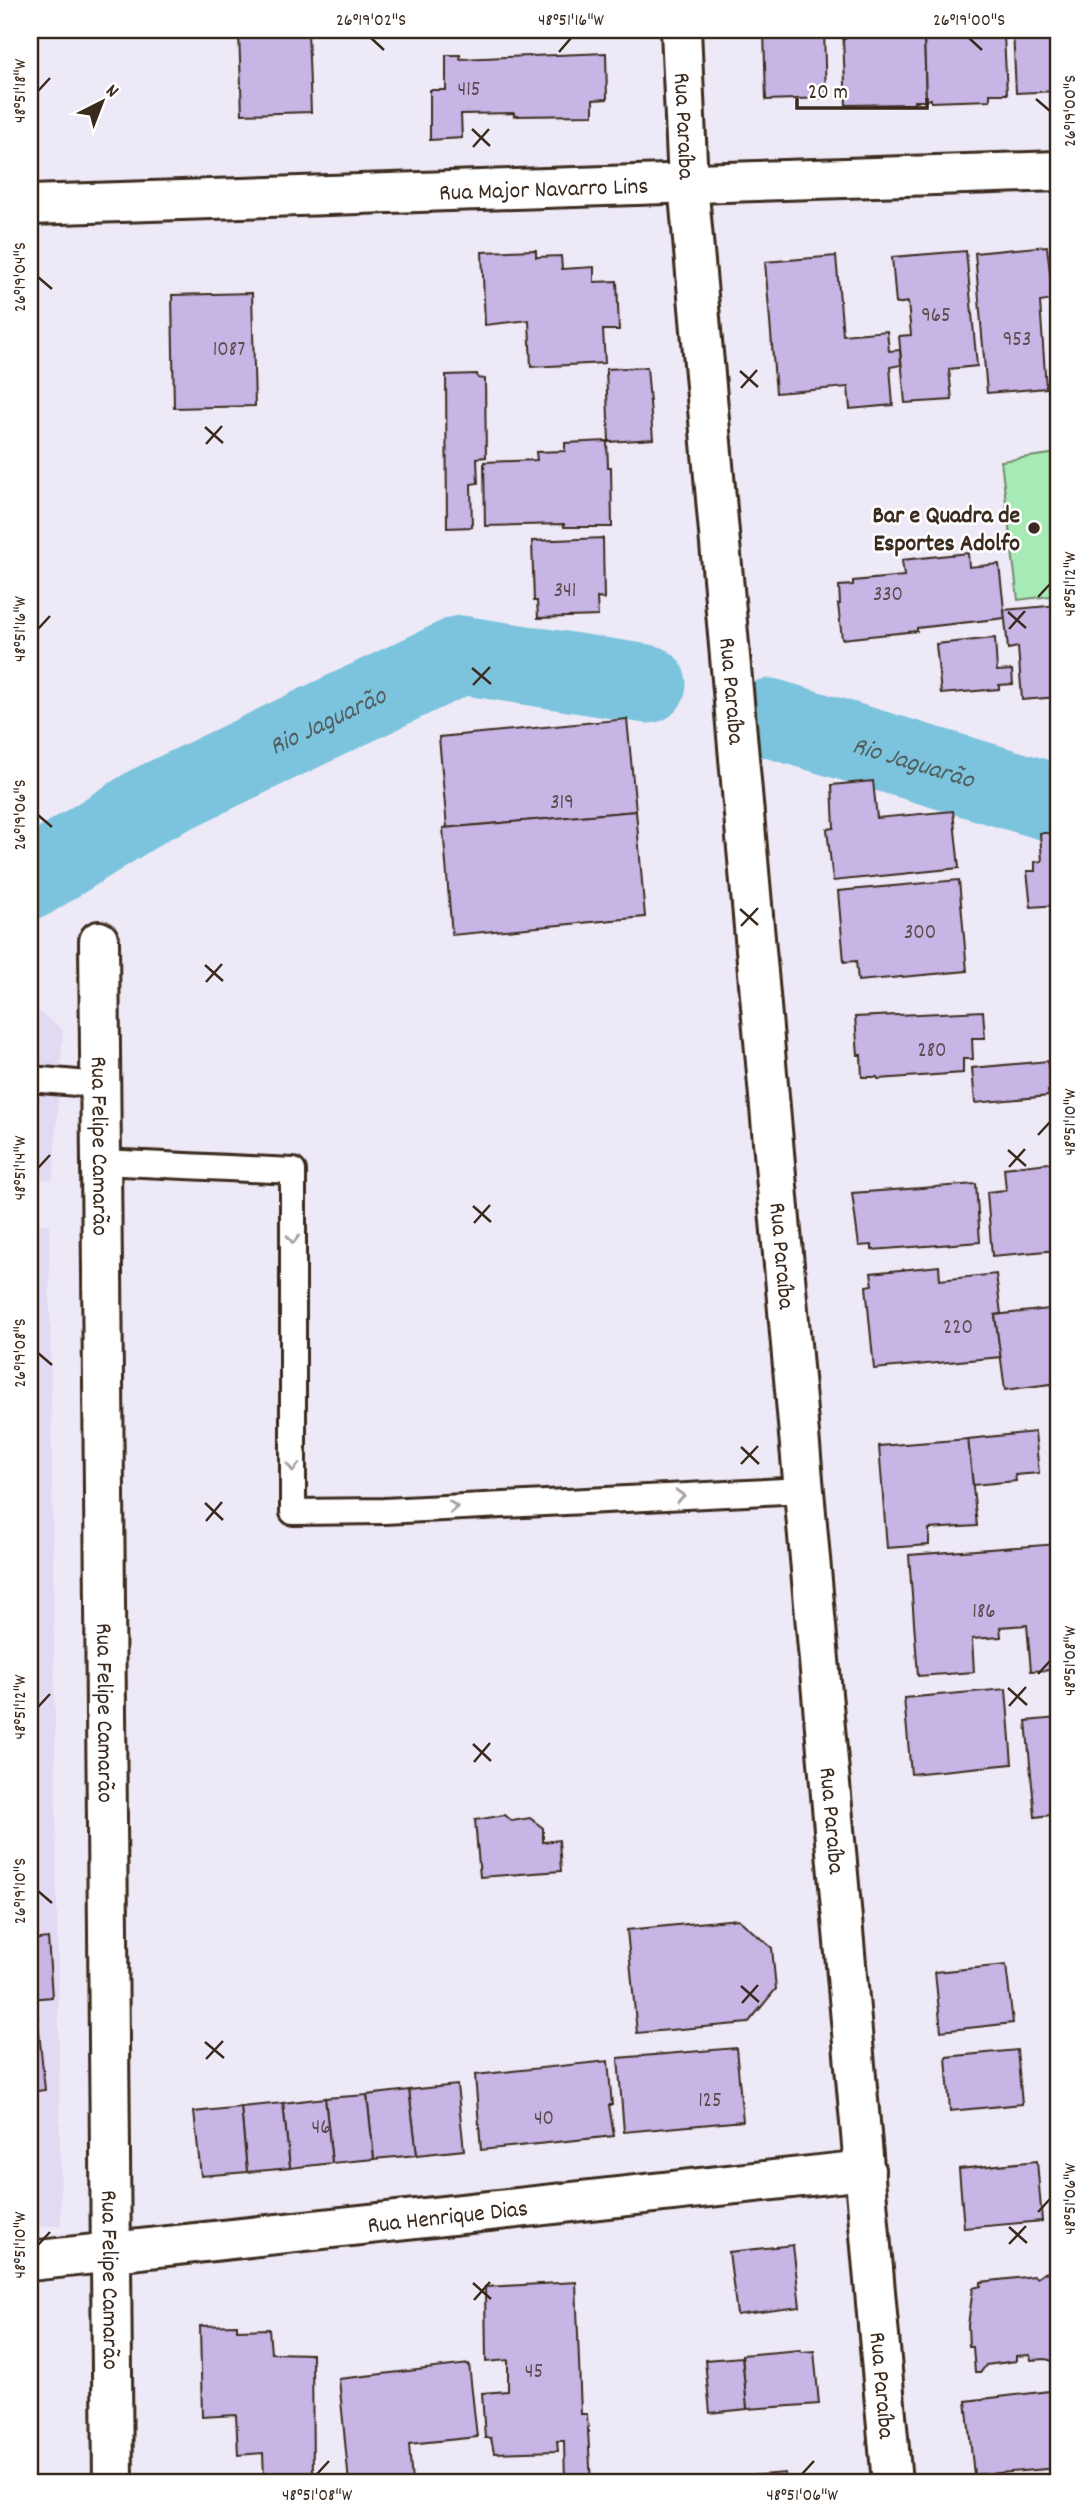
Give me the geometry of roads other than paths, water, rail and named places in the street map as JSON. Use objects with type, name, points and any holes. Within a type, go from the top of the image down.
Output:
[{"type":"street","name":"Rua Paraíba","points":[[681,30],[688,183],[892,2483]]},
{"type":"street","name":"Rua Major Navarro Lins","points":[[30,205],[1058,171]]},
{"type":"street","name":"Rua Felipe Camarão","points":[[99,941],[113,2483]]},
{"type":"street","name":"Rua Henrique Dias","points":[[30,2262],[865,2170]]},
{"type":"lane","points":[[30,1079],[100,1085]]},
{"type":"lane","points":[[101,1162],[293,1171],[293,1512],[384,1511],[805,1490]]},
{"type":"waterway","name":"Rio Jaguarão","points":[[30,880],[149,805],[461,655],[647,684]]},
{"type":"waterway","name":"Rio Jaguarão","points":[[770,718],[1058,804]]},
{"type":"place","name":"Bar e Quadra de Esportes Adolfo","points":[[1034,528]]}]
